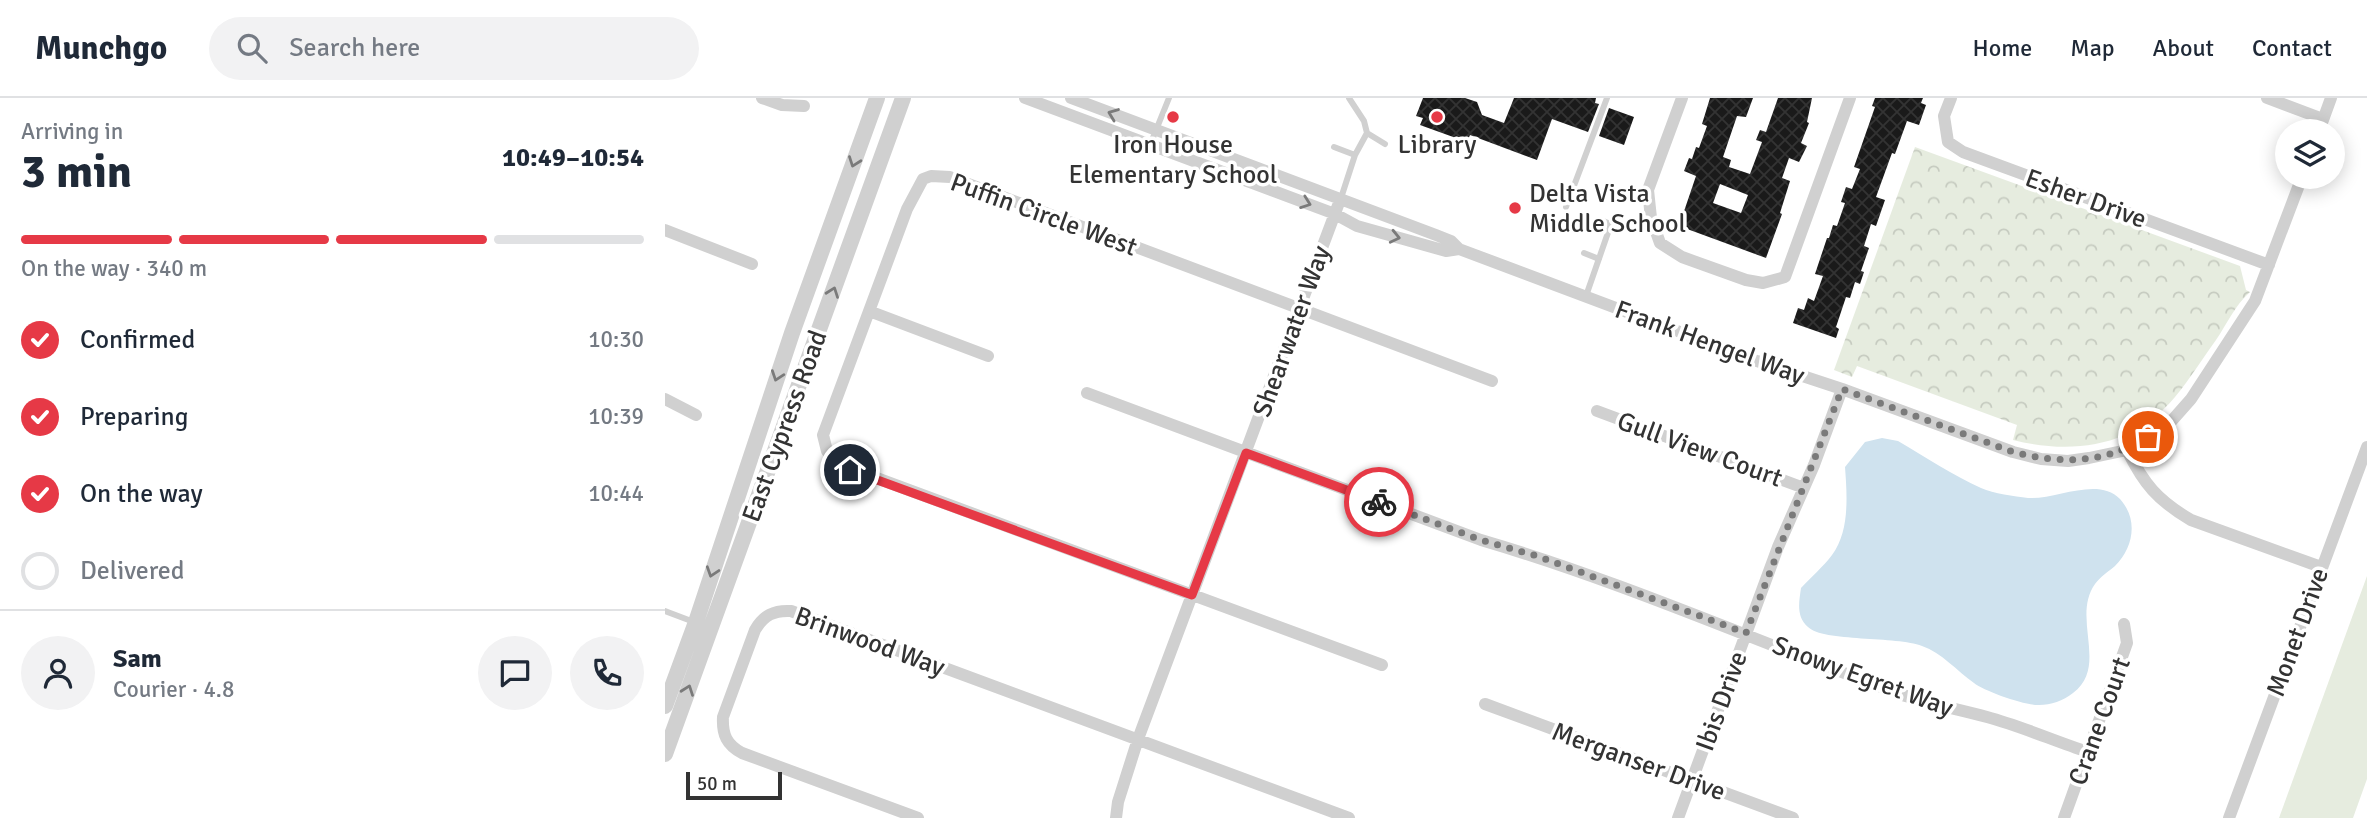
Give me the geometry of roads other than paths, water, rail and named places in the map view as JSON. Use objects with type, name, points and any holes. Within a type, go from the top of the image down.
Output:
[{"type":"street","points":[[762,98],[782,105],[804,106]]},
{"type":"street","name":"East Cypress Road","points":[[665,706],[792,333],[877,98]]},
{"type":"street","name":"East Cypress Road","points":[[665,754],[903,98]]},
{"type":"street","name":"Frank Hengel Way","points":[[1025,98],[1335,214],[1357,226],[1447,251],[1459,249]]},
{"type":"street","name":"Frank Hengel Way","points":[[1071,98],[1451,241],[1459,249],[1757,361],[2013,452],[2041,459],[2068,461],[2127,450],[2168,425],[2191,399],[2255,301],[2298,189]]},
{"type":"street","points":[[1682,98],[1648,190],[1651,218],[1660,243],[1682,257],[1746,280],[1763,283],[1785,277],[1850,98]]},
{"type":"street","name":"Esher Drive","points":[[1951,98],[1944,116],[1948,142],[1963,152],[2269,265]]},
{"type":"street","points":[[2267,98],[2309,119]]},
{"type":"street","points":[[2323,119],[2331,98]]},
{"type":"street","name":"Puffin Circle West","points":[[1382,665],[837,463],[827,451],[823,435],[915,189],[923,179],[931,176],[950,177],[1492,381]]},
{"type":"street","name":"Shearwater Way","points":[[1116,818],[1118,802],[1138,739],[1340,200]]},
{"type":"street","points":[[665,230],[752,264]]},
{"type":"street","points":[[869,311],[988,356]]},
{"type":"street","name":"Ibis Drive","points":[[1678,818],[1746,633],[1842,389]]},
{"type":"street","name":"Snowy Egret Way","points":[[1087,393],[1468,535],[1537,556],[1746,633],[1902,695],[1988,717],[2088,752]]},
{"type":"street","points":[[665,400],[696,415]]},
{"type":"street","name":"Gull View Court","points":[[1597,411],[1804,488]]},
{"type":"street","name":"Monet Drive","points":[[2229,818],[2367,447]]},
{"type":"street","points":[[2127,450],[2144,482],[2158,498],[2191,520],[2321,567]]},
{"type":"street","name":"Brinwood Way","points":[[918,818],[742,753],[725,739],[722,730],[723,717],[755,630],[770,614],[779,610],[791,611],[1138,739],[1329,814],[1349,818]]},
{"type":"street","name":"Crane Court","points":[[2064,818],[2127,643],[2124,624]]},
{"type":"street","name":"Merganser Drive","points":[[1485,704],[1793,818]]},
{"type":"lane","points":[[1150,145],[1169,98]]},
{"type":"lane","points":[[1340,200],[1355,155],[1367,133],[1364,121],[1349,98]]},
{"type":"lane","points":[[1566,207],[1607,98]]},
{"type":"lane","points":[[1367,133],[1385,144]]},
{"type":"lane","points":[[1334,147],[1355,155]]},
{"type":"lane","points":[[1586,296],[1611,224],[1603,221]]},
{"type":"lane","points":[[1584,253],[1599,259]]},
{"type":"lane","points":[[665,611],[695,622]]},
{"type":"water","points":[[1882,438],[1898,441],[1992,492],[2039,498],[2100,489],[2111,492],[2126,507],[2132,525],[2130,542],[2121,559],[2097,581],[2089,597],[2086,612],[2088,669],[2083,682],[2073,693],[2048,704],[2025,703],[1979,686],[1943,658],[1922,646],[1829,635],[1816,632],[1804,623],[1799,609],[1801,588],[1832,555],[1845,524],[1845,467],[1865,442]]},
{"type":"place","name":"Iron House Elementary School","points":[[1173,117]]},
{"type":"place","name":"Library","points":[[1437,117]]},
{"type":"place","name":"Delta Vista Middle School","points":[[1515,208]]}]
